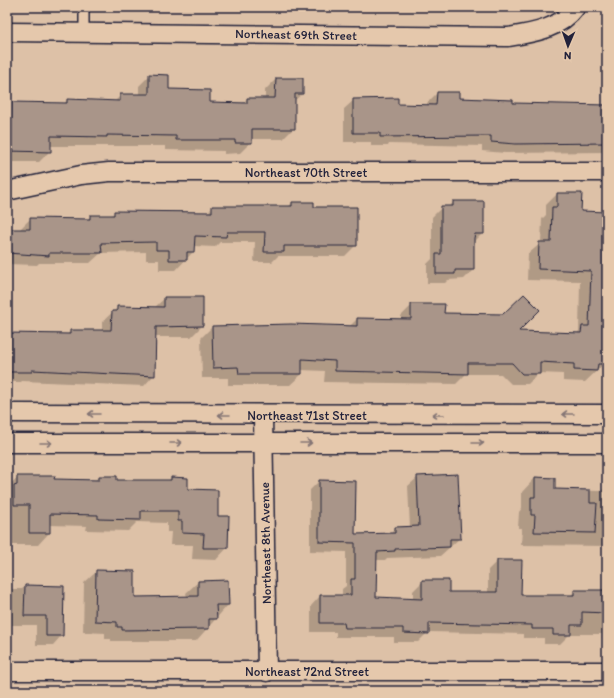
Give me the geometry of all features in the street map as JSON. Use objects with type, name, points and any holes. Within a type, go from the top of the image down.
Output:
[{"type":"street","name":"Northeast 69th Street","points":[[7,32],[508,37],[530,34],[553,27],[576,7]]},
{"type":"street","name":"Northeast 70th Street","points":[[7,191],[81,175],[108,172],[607,172]]},
{"type":"street","name":"Northeast 71st Street","points":[[7,413],[263,415],[607,414]]},
{"type":"street","name":"Northeast 8th Avenue","points":[[263,415],[267,672]]},
{"type":"street","points":[[7,443],[607,443]]},
{"type":"street","name":"Northeast 72nd Street","points":[[7,671],[607,671]]},
{"type":"lane","points":[[84,7],[84,32]]},
{"type":"building","points":[[149,74],[169,75],[169,89],[210,90],[210,102],[247,103],[247,98],[275,98],[276,78],[303,78],[303,94],[295,94],[295,129],[252,129],[252,143],[235,143],[235,140],[176,140],[176,136],[51,136],[51,152],[7,151],[7,127],[10,127],[11,102],[67,103],[67,99],[120,101],[120,94],[149,94]]},
{"type":"building","points":[[437,92],[459,92],[459,98],[513,100],[513,103],[607,105],[607,143],[515,144],[491,142],[491,136],[380,137],[380,133],[353,133],[353,99],[398,98],[398,104],[436,105]]},
{"type":"building","points":[[557,193],[582,193],[581,211],[607,212],[607,355],[606,364],[598,364],[597,371],[574,370],[574,364],[540,362],[540,374],[522,374],[512,363],[468,363],[468,374],[335,371],[335,361],[302,359],[302,374],[239,374],[238,367],[213,368],[212,326],[291,324],[357,326],[357,318],[411,319],[411,304],[445,304],[444,313],[503,314],[524,294],[540,310],[519,331],[581,333],[582,326],[589,326],[591,271],[538,269],[539,242],[551,242],[552,207],[557,207]]},
{"type":"building","points":[[453,201],[484,201],[484,234],[475,234],[474,270],[455,270],[455,274],[436,274],[436,254],[441,254],[441,206],[453,206]]},
{"type":"building","points":[[292,202],[314,202],[314,207],[357,207],[357,246],[284,246],[284,252],[264,252],[265,232],[227,232],[226,237],[195,236],[194,252],[187,252],[187,260],[169,260],[169,250],[156,250],[156,242],[101,243],[102,253],[49,253],[49,256],[7,253],[7,229],[30,229],[30,218],[90,219],[90,215],[114,215],[114,211],[212,212],[212,206],[292,206]]},
{"type":"building","points":[[164,297],[203,297],[203,326],[156,327],[155,376],[32,370],[32,372],[7,372],[7,333],[70,334],[70,330],[111,330],[112,311],[117,311],[117,306],[164,307]]},
{"type":"building","points":[[458,474],[461,539],[450,539],[450,547],[395,549],[395,551],[377,552],[376,597],[422,599],[422,580],[449,580],[449,592],[497,592],[497,560],[522,560],[521,595],[574,595],[574,590],[607,590],[607,613],[582,612],[582,625],[571,625],[571,635],[553,635],[553,629],[532,629],[532,625],[429,623],[429,634],[403,633],[403,628],[345,628],[344,623],[320,623],[320,595],[351,595],[351,579],[355,579],[355,543],[319,542],[319,480],[356,481],[355,534],[395,533],[395,527],[419,526],[417,476]]},
{"type":"building","points":[[17,476],[55,476],[54,479],[99,480],[99,476],[117,476],[117,480],[171,480],[171,477],[188,478],[188,489],[218,490],[218,516],[229,516],[228,548],[203,548],[204,534],[182,533],[182,521],[178,521],[178,511],[141,511],[141,520],[98,519],[98,515],[50,514],[50,533],[29,533],[29,505],[14,505],[14,486],[17,485]]},
{"type":"building","points":[[535,477],[555,478],[555,489],[590,490],[590,503],[597,503],[595,533],[534,532],[535,515],[531,515],[531,497],[535,497]]},
{"type":"building","points":[[96,570],[135,571],[135,597],[198,596],[198,581],[228,580],[229,605],[216,605],[217,619],[209,619],[209,629],[122,630],[122,627],[117,627],[117,622],[95,621]]},
{"type":"building","points":[[25,585],[64,586],[63,636],[46,636],[46,616],[24,616]]}]
